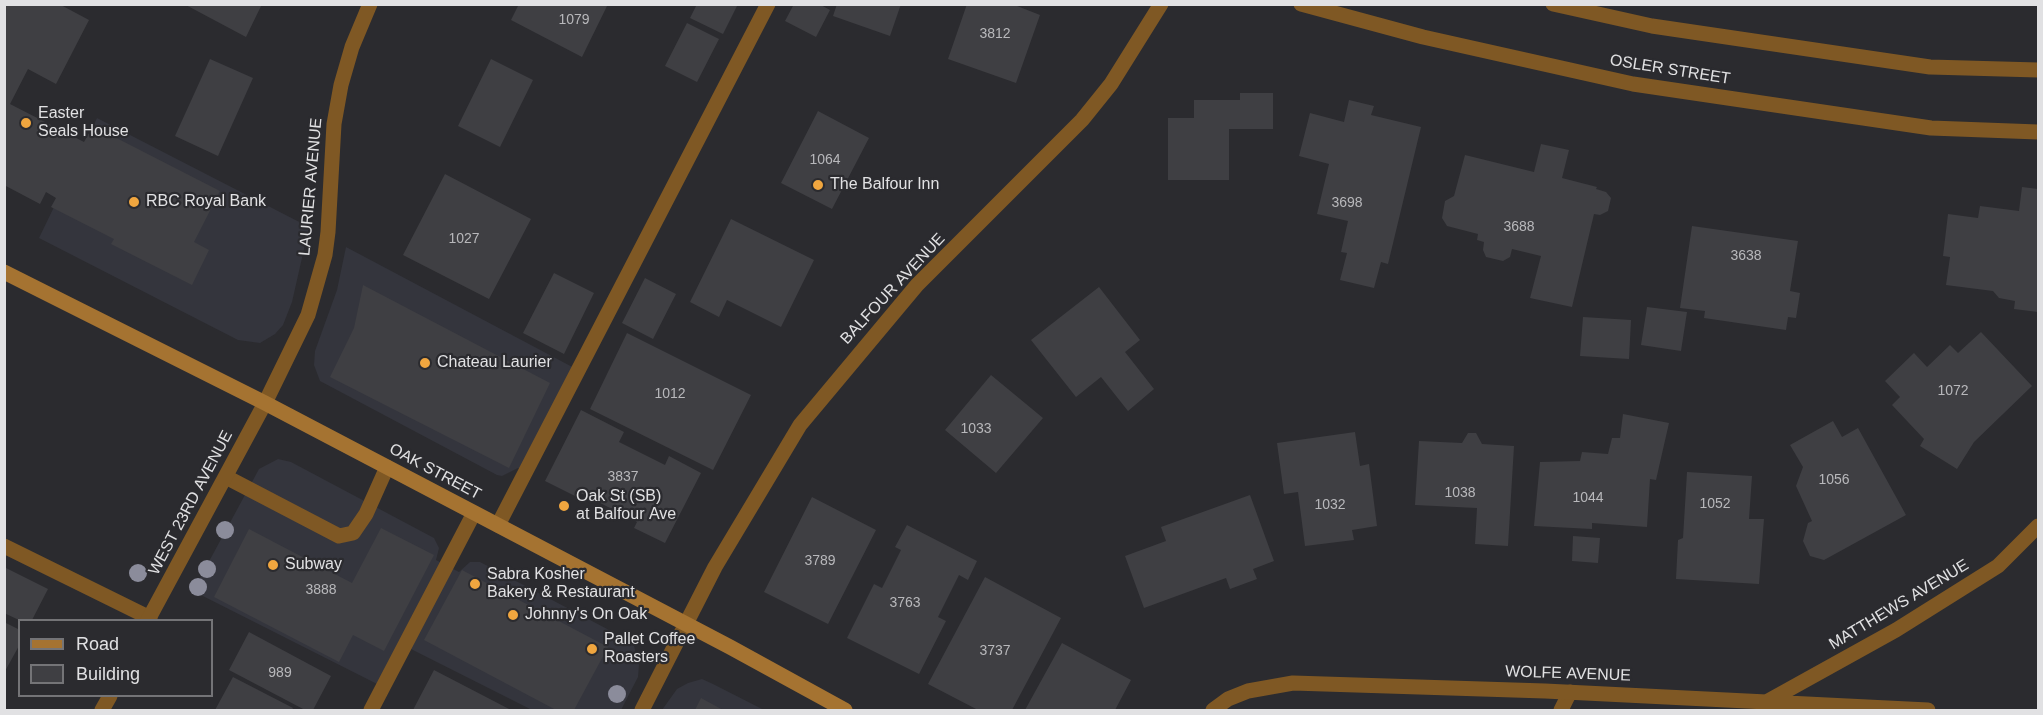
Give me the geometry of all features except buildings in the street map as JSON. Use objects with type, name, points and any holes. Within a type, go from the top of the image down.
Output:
[{"type":"main road","name":"OAK STREET","points":[[4,272],[265,403],[686,623],[845,711]]},
{"type":"street","name":"LAURIER AVENUE","points":[[265,403],[308,315],[322,266],[328,232],[334,124],[341,85],[352,47],[370,4]]},
{"type":"street","points":[[498,525],[768,4]]},
{"type":"street","name":"BALFOUR AVENUE","points":[[642,711],[686,623],[751,504],[800,424],[917,285],[1082,120],[1112,84],[1161,4]]},
{"type":"street","name":"OSLER STREET","points":[[1301,4],[1423,37],[1633,84],[1931,128],[2038,132]]},
{"type":"street","points":[[1553,4],[1652,26],[1930,67],[2038,70]]},
{"type":"street","name":"WEST 23RD AVENUE","points":[[149,619],[265,403]]},
{"type":"street","points":[[226,477],[339,536],[353,532],[366,514],[387,467]]},
{"type":"street","points":[[371,711],[474,513]]},
{"type":"street","name":"MATTHEWS AVENUE","points":[[1767,701],[1896,630],[1998,566],[2038,526]]},
{"type":"street","points":[[4,546],[149,619]]},
{"type":"street","name":"WOLFE AVENUE","points":[[1213,711],[1228,699],[1248,691],[1293,683],[1570,692],[1928,711]]},
{"type":"street","points":[[1561,711],[1570,692]]},
{"type":"street","points":[[102,711],[109,697]]},
{"type":"shaded area","points":[[97,118],[309,227],[292,302],[283,325],[275,334],[260,343],[238,340],[39,238]]},
{"type":"shaded area","name":"Chateau Laurier","points":[[346,247],[578,370],[525,472],[518,468],[502,476],[497,475],[320,381],[314,365],[315,351],[337,290]]},
{"type":"shaded area","points":[[278,459],[291,462],[434,538],[439,548],[436,560],[459,572],[470,562],[480,562],[628,640],[634,646],[639,665],[638,677],[621,710],[532,710],[405,646],[383,687],[193,591],[259,469]]},
{"type":"shaded area","points":[[702,679],[764,710],[662,710],[677,689]]},
{"type":"place","name":"Easter Seals House","points":[[26,123]]},
{"type":"place","name":"The Balfour Inn","points":[[818,185]]},
{"type":"place","name":"RBC Royal Bank","points":[[134,202]]},
{"type":"place","name":"Chateau Laurier","points":[[425,363]]},
{"type":"place","name":"Oak St (SB) at Balfour Ave","points":[[564,506]]},
{"type":"place","name":"Subway","points":[[273,565]]},
{"type":"place","name":"Sabra Kosher Bakery & Restaurant","points":[[475,584]]},
{"type":"place","name":"Johnny's On Oak","points":[[513,615]]},
{"type":"place","name":"Pallet Coffee Roasters","points":[[592,649]]}]
